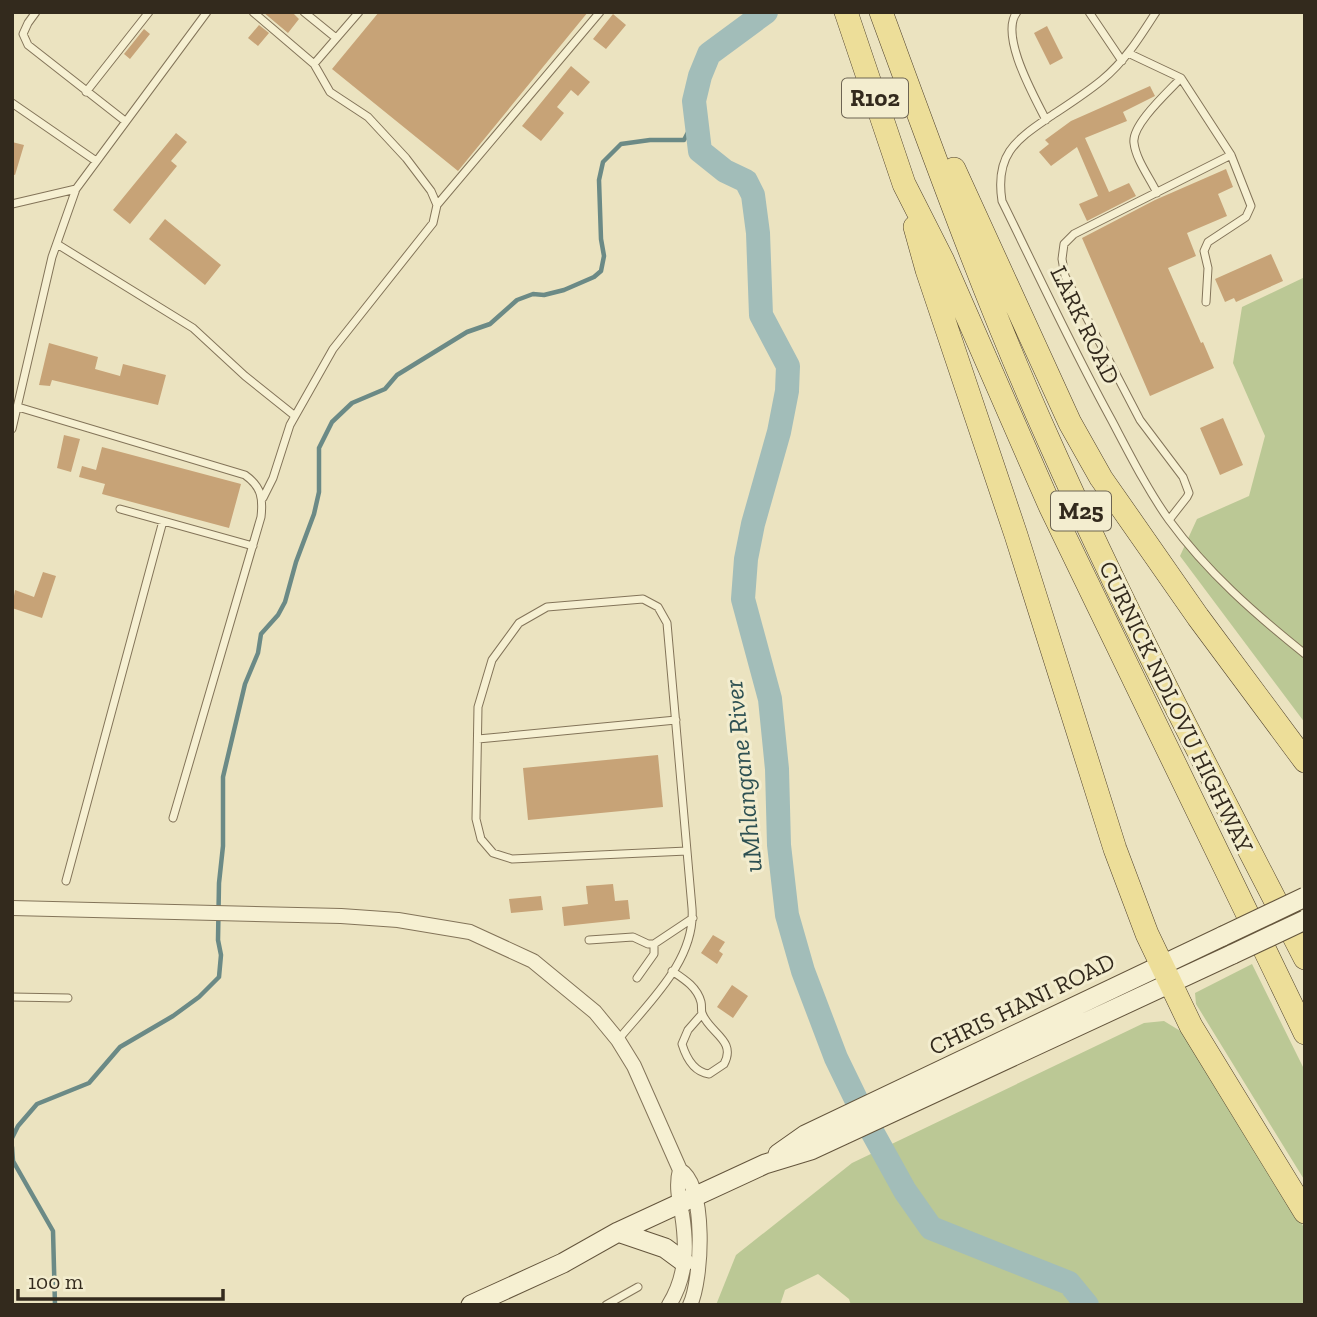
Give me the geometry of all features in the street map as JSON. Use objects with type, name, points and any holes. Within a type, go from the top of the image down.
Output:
[{"type":"main road","name":"CURNICK NDLOVU HIGHWAY","points":[[846,12],[904,184],[943,261],[1050,506],[1305,1033]]},
{"type":"main road","name":"CURNICK NDLOVU HIGHWAY","points":[[881,12],[971,255],[1048,439],[1118,592],[1305,958]]},
{"type":"main road","points":[[894,47],[931,118],[1085,451],[1140,537],[1305,761]]},
{"type":"main road","points":[[904,184],[927,270],[1016,535],[1115,849],[1165,974],[1210,1059],[1305,1212]]},
{"type":"main road","name":"CHRIS HANI ROAD","points":[[1058,1025],[1126,1004],[1165,974],[1223,936],[1305,897]]},
{"type":"main road","name":"CHRIS HANI ROAD","points":[[471,1305],[562,1263],[618,1232],[1058,1025],[1118,986],[1233,954],[1305,920]]},
{"type":"main road","points":[[618,1232],[665,1248],[684,1262]]},
{"type":"street","points":[[12,908],[341,916],[398,920],[470,932],[533,961],[595,1012],[618,1040],[634,1066],[680,1170],[678,1184],[688,1200],[699,1264],[697,1283],[690,1305]]},
{"type":"street","points":[[669,1305],[682,1279],[688,1200]]},
{"type":"lane","points":[[36,12],[23,34],[28,45],[125,121]]},
{"type":"lane","points":[[86,92],[149,12]]},
{"type":"lane","points":[[12,429],[52,257],[76,188],[207,12]]},
{"type":"lane","points":[[173,818],[253,546],[263,498],[295,416],[333,348],[433,223],[436,205],[431,191],[406,158],[368,117],[330,92],[314,64],[253,12]]},
{"type":"lane","points":[[304,12],[336,38]]},
{"type":"lane","points":[[314,64],[359,12]]},
{"type":"lane","points":[[436,205],[600,12]]},
{"type":"lane","points":[[1017,12],[1010,29],[1013,44],[1046,120]]},
{"type":"lane","points":[[1089,12],[1122,61]]},
{"type":"lane","name":"LARK ROAD","points":[[1156,12],[1122,61],[1102,80],[1031,128],[1014,144],[1002,164],[999,182],[1002,201],[1095,391],[1139,472],[1169,520],[1235,595],[1305,654]]},
{"type":"lane","points":[[1128,53],[1181,78],[1231,155],[1251,206],[1246,217],[1208,242],[1204,251],[1208,268],[1206,302]]},
{"type":"lane","points":[[1157,193],[1133,141],[1141,123],[1181,78]]},
{"type":"lane","points":[[12,103],[96,161]]},
{"type":"lane","points":[[1169,520],[1189,493],[1183,477],[1140,420],[1065,276],[1062,259],[1064,244],[1074,234],[1231,155]]},
{"type":"lane","points":[[12,204],[76,188]]},
{"type":"lane","points":[[57,244],[193,328],[245,376],[295,416]]},
{"type":"lane","points":[[18,407],[245,475],[255,482],[263,498]]},
{"type":"lane","points":[[120,509],[253,546]]},
{"type":"lane","points":[[66,881],[163,521]]},
{"type":"lane","points":[[618,1040],[672,971],[691,937],[693,918],[667,622],[657,607],[643,599],[547,607],[519,623],[492,660],[478,706],[476,819],[481,839],[493,852],[512,859],[687,851]]},
{"type":"lane","points":[[478,739],[676,720]]},
{"type":"lane","points":[[589,940],[633,937],[654,944],[693,918]]},
{"type":"lane","points":[[637,978],[654,954],[654,944]]},
{"type":"lane","points":[[672,971],[691,984],[701,1002],[702,1014],[726,1042],[728,1049],[724,1064],[709,1074],[698,1070],[686,1057],[682,1044],[688,1030],[702,1014]]},
{"type":"lane","points":[[12,997],[68,998]]},
{"type":"lane","points":[[606,1305],[638,1287]]},
{"type":"green space","points":[[1305,277],[1305,723],[1180,556],[1197,519],[1249,496],[1265,436],[1233,363],[1242,307]]},
{"type":"green space","points":[[1252,964],[1305,1071],[1305,1181],[1196,1004],[1195,993]]},
{"type":"green space","points":[[1164,1021],[1182,1032],[1305,1229],[1305,1305],[851,1305],[849,1299],[818,1274],[785,1290],[780,1305],[716,1305],[736,1255],[852,1163],[1144,1023]]},
{"type":"building","points":[[263,12],[292,12],[299,19],[288,33]]},
{"type":"building","points":[[379,12],[588,12],[458,171],[332,69]]},
{"type":"building","points":[[613,14],[626,25],[606,49],[593,39]]},
{"type":"building","points":[[259,25],[269,33],[258,46],[248,38]]},
{"type":"building","points":[[1047,26],[1063,58],[1050,65],[1034,33]]},
{"type":"building","points":[[144,29],[150,34],[130,59],[124,54]]},
{"type":"building","points":[[571,66],[590,82],[578,96],[571,90],[557,107],[564,113],[541,141],[522,126]]},
{"type":"building","points":[[1150,86],[1155,96],[1123,112],[1127,121],[1085,138],[1109,192],[1129,183],[1136,196],[1087,221],[1079,204],[1098,196],[1077,147],[1051,166],[1039,152],[1049,144],[1045,140],[1071,121]]},
{"type":"building","points":[[176,133],[187,142],[171,161],[177,166],[130,224],[113,210]]},
{"type":"building","points":[[12,142],[24,145],[15,175],[12,174]]},
{"type":"building","points":[[1226,169],[1233,187],[1218,194],[1227,216],[1187,233],[1196,256],[1168,268],[1214,368],[1150,396],[1082,238],[1155,200]]},
{"type":"building","points":[[165,219],[221,265],[205,285],[149,239]]},
{"type":"building","points":[[1271,254],[1283,281],[1236,302],[1234,298],[1225,302],[1215,279]]},
{"type":"building","points":[[49,343],[98,357],[95,369],[120,376],[123,364],[166,375],[158,405],[52,380],[50,386],[39,385]]},
{"type":"building","points":[[1223,418],[1243,465],[1220,475],[1200,428]]},
{"type":"building","points":[[64,435],[80,439],[71,472],[57,468]]},
{"type":"building","points":[[102,447],[241,484],[229,528],[102,494],[105,484],[79,477],[82,466],[96,470]]},
{"type":"building","points":[[43,572],[56,576],[42,618],[12,608],[15,590],[34,597]]},
{"type":"building","points":[[658,755],[663,807],[528,820],[523,768]]},
{"type":"building","points":[[613,884],[615,901],[628,900],[630,919],[564,926],[562,907],[588,904],[586,886]]},
{"type":"building","points":[[541,896],[543,910],[511,913],[509,899]]},
{"type":"building","points":[[713,935],[725,942],[719,951],[723,954],[717,964],[701,953]]},
{"type":"building","points":[[732,985],[748,996],[733,1018],[717,1007]]},
{"type":"waterway","name":"uMhlangane River","points":[[766,12],[709,54],[694,101],[700,151],[725,171],[746,181],[753,195],[758,233],[761,315],[788,366],[787,391],[779,432],[746,559],[743,599],[770,699],[777,769],[779,845],[787,915],[803,971],[836,1058],[905,1191],[931,1228],[1069,1283],[1087,1305]]},
{"type":"waterway","points":[[12,1138],[18,1126],[37,1104],[89,1083],[120,1047],[173,1016],[199,997],[219,977],[223,777],[245,684],[258,653],[261,634],[278,615],[285,602],[314,514],[319,492],[319,448],[332,422],[352,403],[385,389],[397,375],[467,332],[490,324],[517,300],[533,294],[544,295],[564,290],[594,277],[601,271],[604,256],[599,180],[603,162],[621,144],[650,140],[684,140],[696,117]]},
{"type":"waterway","points":[[12,1147],[13,1161],[53,1231],[55,1305]]}]
